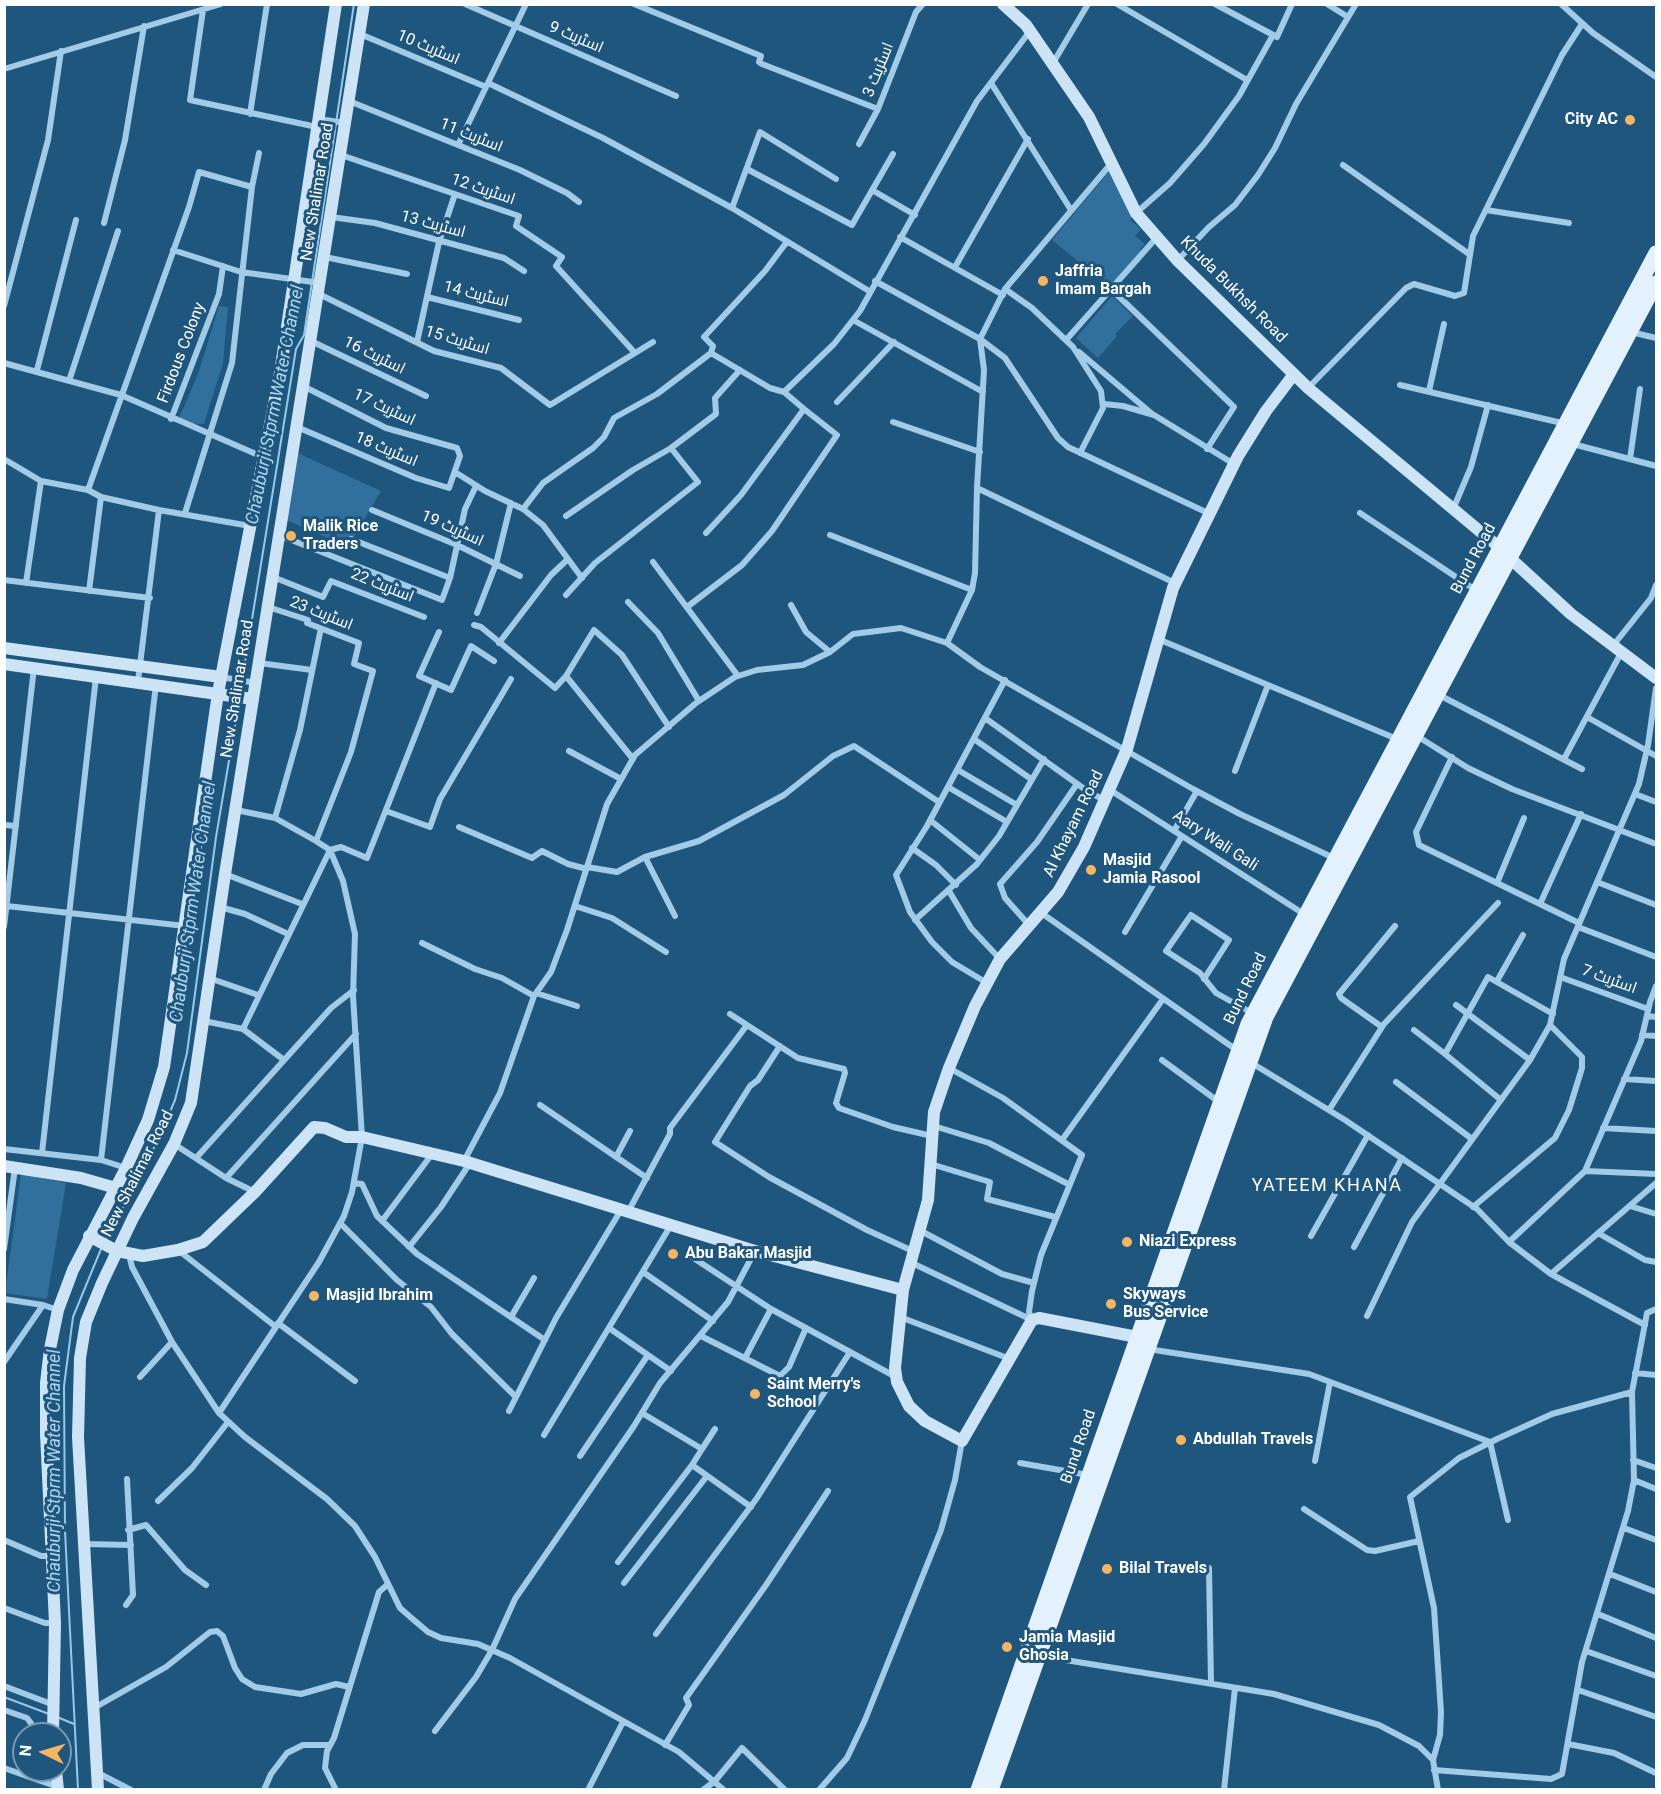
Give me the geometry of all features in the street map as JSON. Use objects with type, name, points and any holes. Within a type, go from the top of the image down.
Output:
[{"type":"main road","name":"Bund Road","points":[[991,1790],[1148,1349],[1244,1056],[1253,1013],[1398,739],[1433,691],[1656,253]]},
{"type":"main road","name":"Bund Road","points":[[978,1790],[1220,1103],[1416,736],[1477,591],[1505,553],[1572,444],[1656,284]]},
{"type":"street","points":[[4,69],[221,4]]},
{"type":"street","points":[[250,114],[267,4]]},
{"type":"street","points":[[53,1722],[55,1623],[46,1383],[58,1310],[73,1270],[92,1238],[148,1120],[160,1083],[222,693],[251,526],[266,458],[296,279],[336,4]]},
{"type":"street","name":"New Shalimar Road","points":[[98,1790],[78,1437],[80,1358],[86,1322],[174,1144],[191,1103],[204,1021],[208,978],[236,810],[250,698],[259,663],[318,286],[325,257],[341,155],[343,123],[349,101],[364,4]]},
{"type":"street","name":"اسٹریٹ 9","points":[[465,4],[676,96]]},
{"type":"street","points":[[458,146],[526,4]]},
{"type":"street","points":[[634,4],[761,56],[759,62],[878,110]]},
{"type":"street","name":"اسٹریٹ 3","points":[[859,144],[878,110],[916,12],[922,4]]},
{"type":"street","name":"Khuda Bukhsh Road","points":[[1003,4],[1030,31],[1089,117],[1136,213],[1178,261],[1308,388],[1454,507],[1571,615],[1656,678]]},
{"type":"street","points":[[1053,64],[1088,4]]},
{"type":"street","points":[[1117,4],[1247,80]]},
{"type":"street","points":[[1215,4],[1277,37],[1292,4]]},
{"type":"street","points":[[1327,4],[1348,17]]},
{"type":"street","points":[[1178,261],[1209,227],[1235,205],[1258,175],[1275,148],[1296,104],[1356,4]]},
{"type":"street","points":[[1561,4],[1582,24],[1656,77]]},
{"type":"street","points":[[203,10],[190,100],[250,114],[343,123]]},
{"type":"street","points":[[1308,388],[1406,288],[1414,284],[1455,296],[1464,293],[1473,236],[1562,56],[1582,24]]},
{"type":"street","points":[[104,223],[126,140],[144,27]]},
{"type":"street","points":[[784,392],[834,344],[853,320],[915,215],[977,101],[1030,31]]},
{"type":"street","name":"اسٹریٹ 10","points":[[360,34],[487,85],[603,138],[732,208],[786,243],[869,291]]},
{"type":"street","points":[[1136,213],[1170,183],[1204,144],[1239,96],[1273,35]]},
{"type":"street","points":[[4,306],[48,140],[61,51]]},
{"type":"street","points":[[991,82],[1071,210]]},
{"type":"street","name":"اسٹریٹ 11","points":[[349,101],[520,170],[567,192],[579,202]]},
{"type":"street","points":[[732,208],[760,132],[836,179]]},
{"type":"street","points":[[955,267],[1028,139]]},
{"type":"street","points":[[185,513],[232,363],[241,272],[252,187],[259,153]]},
{"type":"street","points":[[747,169],[852,225],[893,154]]},
{"type":"street","name":"اسٹریٹ 12","points":[[341,155],[519,216],[516,226],[562,257],[556,266],[623,337],[635,353]]},
{"type":"street","points":[[1343,165],[1469,254]]},
{"type":"street","points":[[946,643],[972,590],[984,370],[980,339],[1004,292],[1109,166]]},
{"type":"street","points":[[88,490],[199,172],[252,187]]},
{"type":"street","points":[[873,190],[915,215]]},
{"type":"street","points":[[417,342],[439,242],[455,195]]},
{"type":"street","points":[[1486,210],[1569,223]]},
{"type":"street","name":"اسٹریٹ 13","points":[[331,217],[375,223],[504,258],[524,271]]},
{"type":"street","points":[[38,370],[76,220]]},
{"type":"street","points":[[69,381],[118,231]]},
{"type":"street","points":[[900,237],[1004,292],[1066,340],[1154,415],[1234,464]]},
{"type":"street","points":[[1066,340],[1157,237]]},
{"type":"street","points":[[523,509],[543,483],[593,448],[604,437],[614,418],[657,394],[711,353],[713,346],[705,337],[786,243]]},
{"type":"street","points":[[173,250],[241,272],[296,279]]},
{"type":"street","points":[[325,257],[406,274]]},
{"type":"street","name":"Firdous Colony","points":[[223,266],[219,294],[171,419],[266,458]]},
{"type":"street","name":"اسٹریٹ 15","points":[[296,279],[318,286],[434,351],[501,368],[550,405],[635,353]]},
{"type":"street","points":[[874,281],[980,339],[1005,358],[1058,438],[1080,453],[1210,514]]},
{"type":"street","points":[[1111,289],[1234,407],[1207,448]]},
{"type":"street","name":"اسٹریٹ 14","points":[[427,297],[519,320]]},
{"type":"street","points":[[853,320],[983,392]]},
{"type":"street","points":[[1429,392],[1444,324]]},
{"type":"street","points":[[1631,332],[1656,338]]},
{"type":"street","name":"اسٹریٹ 16","points":[[311,340],[426,396]]},
{"type":"street","points":[[635,353],[653,342]]},
{"type":"street","points":[[837,402],[894,342]]},
{"type":"street","points":[[1073,347],[1098,385],[1104,404],[1080,453]]},
{"type":"street","points":[[687,607],[742,565],[772,531],[837,435],[784,392],[770,388],[711,353]]},
{"type":"street","points":[[4,363],[38,370],[121,395],[171,419]]},
{"type":"street","points":[[566,516],[633,470],[671,448],[716,414],[715,398],[740,370]]},
{"type":"street","name":"Al Khayam Road","points":[[897,1378],[903,1290],[928,1200],[934,1112],[949,1068],[1000,959],[1064,883],[1108,795],[1127,749],[1157,639],[1175,584],[1234,464],[1266,411],[1294,374]]},
{"type":"street","points":[[1400,385],[1567,424]]},
{"type":"street","name":"اسٹریٹ 17","points":[[303,386],[340,402],[386,428],[457,448],[460,456],[455,472]]},
{"type":"street","points":[[1630,459],[1640,389]]},
{"type":"street","points":[[1104,404],[1123,406],[1154,415]]},
{"type":"street","points":[[1454,507],[1471,467],[1488,405]]},
{"type":"street","points":[[706,533],[741,495],[804,409]]},
{"type":"street","points":[[892,422],[980,452]]},
{"type":"street","name":"اسٹریٹ 18","points":[[297,427],[416,478],[449,488],[455,472]]},
{"type":"street","points":[[1572,444],[1656,466]]},
{"type":"street","points":[[566,595],[595,563],[698,482],[671,448]]},
{"type":"street","points":[[4,459],[41,481],[88,490],[101,497],[159,510],[251,526]]},
{"type":"street","points":[[455,472],[476,486],[523,509],[543,525],[582,578]]},
{"type":"street","points":[[26,583],[41,481]]},
{"type":"street","points":[[279,535],[442,600],[450,578],[465,509],[476,486]]},
{"type":"street","points":[[976,488],[1175,584]]},
{"type":"street","points":[[89,591],[101,497]]},
{"type":"street","points":[[477,613],[496,564],[510,503]]},
{"type":"street","points":[[138,681],[159,510]]},
{"type":"street","name":"اسٹریٹ 19","points":[[372,510],[457,545],[520,576]]},
{"type":"street","points":[[1360,513],[1477,591]]},
{"type":"street","points":[[831,535],[972,590]]},
{"type":"street","points":[[351,539],[450,578]]},
{"type":"street","points":[[499,644],[551,575],[568,559]]},
{"type":"street","points":[[653,562],[738,676]]},
{"type":"street","name":"اسٹریٹ 22","points":[[273,577],[323,597],[331,581],[424,617]]},
{"type":"street","points":[[4,580],[150,598]]},
{"type":"street","points":[[1564,759],[1587,717],[1616,650],[1651,598],[1656,585]]},
{"type":"street","points":[[628,602],[658,633],[699,701]]},
{"type":"street","points":[[791,605],[806,632],[830,651]]},
{"type":"street","name":"اسٹریٹ 23","points":[[268,607],[308,620],[307,623],[359,644],[354,664],[374,671],[351,753],[316,841]]},
{"type":"street","points":[[474,625],[481,627],[555,688],[566,676],[594,630],[622,656],[669,726]]},
{"type":"street","points":[[275,818],[300,730],[321,628]]},
{"type":"street","points":[[409,1246],[441,1207],[467,1162],[500,1093],[535,995],[551,972],[575,906],[607,804],[621,779],[633,759],[669,726],[699,701],[738,676],[758,670],[803,665],[830,651],[854,634],[901,628],[946,643],[980,667],[1240,814],[1334,858]]},
{"type":"street","points":[[439,632],[419,676],[451,690],[471,646],[494,661]]},
{"type":"street","points":[[1157,639],[1398,739]]},
{"type":"street","points":[[4,648],[140,664],[254,682]]},
{"type":"street","points":[[259,663],[312,670]]},
{"type":"street","points":[[4,664],[250,698]]},
{"type":"street","points":[[4,927],[33,668]]},
{"type":"street","points":[[42,1154],[97,676]]},
{"type":"street","points":[[566,676],[633,759]]},
{"type":"street","points":[[386,812],[430,827],[440,799],[511,679]]},
{"type":"street","points":[[987,983],[952,962],[915,920],[909,912],[896,875],[958,770],[1005,680]]},
{"type":"street","points":[[101,1160],[156,684]]},
{"type":"street","points":[[243,1029],[330,850],[342,847],[367,858],[436,684]]},
{"type":"street","points":[[1235,771],[1268,685]]},
{"type":"street","points":[[1367,1316],[1412,1222],[1530,1060],[1550,1025],[1564,959],[1635,794],[1647,752],[1656,688]]},
{"type":"street","points":[[1433,691],[1582,769]]},
{"type":"street","points":[[1587,717],[1656,756]]},
{"type":"street","name":"Aary Wali Gali","points":[[985,718],[1077,784],[1108,795],[1174,831],[1304,915]]},
{"type":"street","points":[[1416,736],[1512,789],[1656,844]]},
{"type":"street","points":[[974,739],[1031,779]]},
{"type":"street","points":[[459,827],[532,858],[542,851],[567,864],[617,872],[645,857],[699,841],[747,816],[784,795],[842,749],[854,746],[939,802]]},
{"type":"street","points":[[569,751],[621,779]]},
{"type":"street","points":[[1452,757],[1416,832],[1419,845],[1578,925],[1656,957]]},
{"type":"street","points":[[915,920],[956,885],[980,860],[1007,822],[1044,759]]},
{"type":"street","points":[[958,770],[1017,805]]},
{"type":"street","points":[[1029,926],[1005,898],[1000,884],[1037,842],[1077,784]]},
{"type":"street","points":[[948,787],[1007,822]]},
{"type":"street","points":[[1174,831],[1197,790]]},
{"type":"street","points":[[1635,794],[1656,802]]},
{"type":"street","points":[[219,1413],[319,1262],[340,1223],[354,1183],[362,1137],[354,990],[355,934],[344,881],[330,850],[275,818],[236,810]]},
{"type":"street","points":[[1540,904],[1581,814]]},
{"type":"street","points":[[1497,883],[1524,818]]},
{"type":"street","points":[[930,820],[980,860]]},
{"type":"street","points":[[4,825],[16,826]]},
{"type":"street","points":[[1125,932],[1182,836]]},
{"type":"street","points":[[912,848],[936,864],[956,885]]},
{"type":"street","points":[[645,857],[675,916]]},
{"type":"street","points":[[225,874],[302,904]]},
{"type":"street","points":[[1597,882],[1656,905]]},
{"type":"street","points":[[949,891],[971,928],[1000,959]]},
{"type":"street","points":[[1329,1110],[1382,1027],[1498,903]]},
{"type":"street","points":[[7,906],[186,926]]},
{"type":"street","points":[[575,906],[620,922],[666,952]]},
{"type":"street","points":[[220,907],[245,914],[288,934]]},
{"type":"street","points":[[1040,912],[1244,1056],[1368,1135],[1473,1207],[1509,1242],[1551,1274],[1645,1324]]},
{"type":"street","points":[[1204,979],[1229,940],[1191,915],[1166,951],[1204,979],[1216,993],[1253,1013]]},
{"type":"street","points":[[1382,1027],[1341,998],[1339,994],[1395,926]]},
{"type":"street","points":[[1497,981],[1523,935]]},
{"type":"street","points":[[422,943],[535,995],[577,1006]]},
{"type":"street","points":[[1445,1054],[1488,976],[1553,1014]]},
{"type":"street","name":"اسٹریٹ 7","points":[[1560,977],[1656,1017]]},
{"type":"street","points":[[208,978],[258,995]]},
{"type":"street","points":[[1509,1242],[1585,1171],[1642,1035],[1656,986]]},
{"type":"street","points":[[196,1158],[331,1008],[354,990]]},
{"type":"street","points":[[1062,1140],[1163,999]]},
{"type":"street","points":[[1456,1005],[1530,1060]]},
{"type":"street","points":[[730,1014],[798,1058],[844,1069],[845,1073],[836,1102],[839,1108],[902,1130],[933,1131],[989,1143],[1068,1184]]},
{"type":"street","points":[[204,1021],[243,1029],[284,1060]]},
{"type":"street","points":[[509,1411],[544,1340],[647,1178],[670,1134],[670,1128],[747,1025]]},
{"type":"street","points":[[1473,1207],[1555,1138],[1569,1110],[1582,1068],[1582,1057],[1550,1025]]},
{"type":"street","points":[[1414,1030],[1501,1100]]},
{"type":"street","points":[[226,1178],[357,1034]]},
{"type":"street","points":[[1642,1035],[1656,1036]]},
{"type":"street","points":[[780,1046],[758,1080],[750,1086],[715,1142],[769,1177],[867,1230],[913,1258],[1032,1320],[1039,1318],[1137,1337]]},
{"type":"street","points":[[1162,1060],[1220,1103]]},
{"type":"street","points":[[819,1790],[847,1758],[865,1720],[941,1530],[955,1480],[962,1441],[1032,1320],[1029,1312],[1034,1283],[1055,1217],[1082,1155],[1003,1098],[949,1068]]},
{"type":"street","points":[[1624,1079],[1656,1081]]},
{"type":"street","points":[[1396,1082],[1472,1139]]},
{"type":"street","points":[[540,1105],[647,1178]]},
{"type":"street","points":[[92,1238],[120,1251],[143,1256],[178,1251],[203,1242],[255,1192],[314,1127],[325,1128],[346,1137],[362,1137],[467,1162],[756,1251],[903,1290]]},
{"type":"street","points":[[1603,1128],[1656,1131]]},
{"type":"street","points":[[616,1157],[630,1131]]},
{"type":"street","points":[[1311,1236],[1368,1135]]},
{"type":"street","points":[[174,1144],[226,1178],[255,1192]]},
{"type":"street","points":[[4,1149],[101,1160],[126,1168]]},
{"type":"street","points":[[382,1221],[432,1153]]},
{"type":"street","points":[[1354,1247],[1402,1158]]},
{"type":"street","points":[[931,1164],[990,1182],[987,1199],[1055,1217]]},
{"type":"street","points":[[4,1249],[10,1166],[81,1178],[116,1188]]},
{"type":"street","points":[[1585,1171],[1656,1174]]},
{"type":"street","points":[[354,1183],[362,1184],[370,1204],[382,1221],[429,1263],[461,1282],[544,1340]]},
{"type":"street","points":[[1551,1274],[1656,1183]]},
{"type":"street","points":[[1630,1206],[1656,1214]]},
{"type":"street","points":[[340,1223],[397,1280],[431,1308],[453,1334],[516,1397]]},
{"type":"street","points":[[544,1435],[671,1226]]},
{"type":"street","points":[[921,1231],[1002,1274],[1034,1283]]},
{"type":"street","points":[[1598,1233],[1645,1260],[1656,1262]]},
{"type":"street","points":[[120,1251],[132,1267],[172,1342],[219,1413],[327,1499],[355,1526],[375,1557],[400,1608],[428,1632],[456,1642],[478,1644],[492,1650],[665,1745],[698,1765],[724,1790]]},
{"type":"street","points":[[178,1251],[355,1381]]},
{"type":"street","points":[[435,1731],[476,1677],[492,1650],[515,1599],[660,1383],[713,1321],[737,1286],[756,1251]]},
{"type":"street","points":[[692,1257],[771,1309],[897,1378],[909,1406],[926,1421],[962,1441]]},
{"type":"street","points":[[643,1272],[713,1321]]},
{"type":"street","points":[[512,1317],[534,1278]]},
{"type":"street","points":[[4,1299],[43,1305],[58,1310]]},
{"type":"street","points":[[4,1362],[43,1305]]},
{"type":"street","points":[[745,1358],[771,1309]]},
{"type":"street","points":[[1434,1770],[1551,1779],[1562,1774],[1586,1651],[1624,1528],[1634,1480],[1632,1392],[1647,1312],[1656,1309]]},
{"type":"street","points":[[900,1317],[1010,1359]]},
{"type":"street","points":[[609,1328],[671,1371]]},
{"type":"street","points":[[701,1336],[780,1376],[789,1367],[806,1328]]},
{"type":"street","points":[[140,1377],[172,1342]]},
{"type":"street","points":[[1148,1349],[1309,1374],[1490,1442]]},
{"type":"street","points":[[656,1634],[750,1507],[850,1352]]},
{"type":"street","points":[[580,1456],[648,1355]]},
{"type":"street","points":[[1635,1373],[1656,1375]]},
{"type":"street","points":[[1315,1461],[1330,1382]]},
{"type":"street","points":[[1438,1790],[1433,1760],[1440,1735],[1434,1608],[1410,1497],[1459,1458],[1490,1442],[1552,1414],[1632,1392]]},
{"type":"street","points":[[642,1413],[702,1449]]},
{"type":"street","points":[[158,1501],[192,1468],[228,1422]]},
{"type":"street","points":[[618,1562],[692,1465],[715,1429]]},
{"type":"street","points":[[1490,1442],[1508,1520]]},
{"type":"street","points":[[1633,1460],[1656,1468]]},
{"type":"street","points":[[1020,1463],[1088,1475]]},
{"type":"street","points":[[692,1465],[750,1507]]},
{"type":"street","points":[[624,1583],[707,1476]]},
{"type":"street","points":[[126,1605],[133,1595],[131,1545],[128,1530],[128,1479]]},
{"type":"street","points":[[1634,1480],[1656,1488]]},
{"type":"street","points":[[665,1745],[689,1705],[686,1698],[766,1585],[828,1491]]},
{"type":"street","points":[[1304,1509],[1366,1550],[1375,1551],[1419,1541]]},
{"type":"street","points":[[128,1530],[147,1525],[184,1570],[206,1585]]},
{"type":"street","points":[[1624,1528],[1656,1540]]},
{"type":"street","points":[[4,1540],[40,1556],[51,1556]]},
{"type":"street","points":[[83,1544],[131,1545]]},
{"type":"street","points":[[1209,1568],[1211,1683]]},
{"type":"street","points":[[1610,1574],[1656,1592]]},
{"type":"street","points":[[336,1790],[325,1768],[330,1745],[379,1592],[387,1585]]},
{"type":"street","points":[[4,1608],[45,1623],[55,1623]]},
{"type":"street","points":[[1598,1614],[1656,1638]]},
{"type":"street","points":[[93,1708],[166,1667],[210,1632],[217,1631],[224,1636],[242,1679],[255,1686],[301,1694],[336,1684],[349,1688]]},
{"type":"street","points":[[1586,1651],[1656,1677]]},
{"type":"street","points":[[1039,1656],[1274,1694],[1378,1725],[1419,1746],[1433,1760]]},
{"type":"street","points":[[4,1686],[54,1708]]},
{"type":"street","points":[[1224,1790],[1235,1688]]},
{"type":"street","points":[[1578,1690],[1656,1717]]},
{"type":"street","points":[[4,1710],[27,1718],[30,1722]]},
{"type":"street","points":[[588,1790],[623,1722]]},
{"type":"street","points":[[1568,1744],[1614,1753],[1656,1773]]},
{"type":"street","points":[[264,1790],[271,1774],[287,1753],[303,1745],[330,1745]]},
{"type":"street","points":[[703,1790],[715,1781],[742,1748],[785,1790]]},
{"type":"street","points":[[4,1768],[58,1788]]},
{"type":"street","points":[[97,1773],[131,1790]]},
{"type":"shaded area","points":[[1113,167],[1136,213],[1130,220],[1141,229],[1135,236],[1145,244],[1140,249],[1143,252],[1111,288],[1052,240]]},
{"type":"shaded area","points":[[1112,296],[1133,316],[1115,334],[1117,336],[1098,358],[1076,338]]},
{"type":"shaded area","points":[[219,306],[228,307],[223,363],[204,424],[177,423],[198,374]]},
{"type":"shaded area","points":[[293,451],[381,491],[348,547],[282,518]]},
{"type":"shaded area","points":[[21,1174],[66,1183],[47,1299],[5,1293]]},
{"type":"waterway","name":"Chauburji Stprm Water Channel","points":[[240,693],[296,349],[304,335],[354,4]]},
{"type":"waterway","name":"Chauburji Stprm Water Channel","points":[[105,1241],[158,1140],[175,1100],[187,1053],[216,837],[239,702]]},
{"type":"waterway","name":"Chauburji Stprm Water Channel","points":[[78,1790],[65,1531],[64,1386],[73,1317],[101,1249]]},
{"type":"waterway","points":[[4,1697],[49,1714]]},
{"type":"waterway","points":[[57,1717],[74,1724]]},
{"type":"place","name":"City AC","points":[[1630,120]]},
{"type":"place","name":"Jaffria Imam Bargah","points":[[1043,281]]},
{"type":"place","name":"Malik Rice Traders","points":[[291,536]]},
{"type":"place","name":"Masjid Jamia Rasool","points":[[1091,870]]},
{"type":"place","name":"Niazi Express","points":[[1127,1242]]},
{"type":"place","name":"Abu Bakar Masjid","points":[[673,1254]]},
{"type":"place","name":"Masjid Ibrahim","points":[[314,1296]]},
{"type":"place","name":"Skyways Bus Service","points":[[1111,1304]]},
{"type":"place","name":"Saint Merry's School","points":[[755,1394]]},
{"type":"place","name":"Abdullah Travels","points":[[1181,1440]]},
{"type":"place","name":"Bilal Travels","points":[[1107,1569]]},
{"type":"place","name":"Jamia Masjid Ghosia","points":[[1007,1647]]},
{"type":"district","name":"YATEEM KHANA","points":[[1327,1186]]}]
